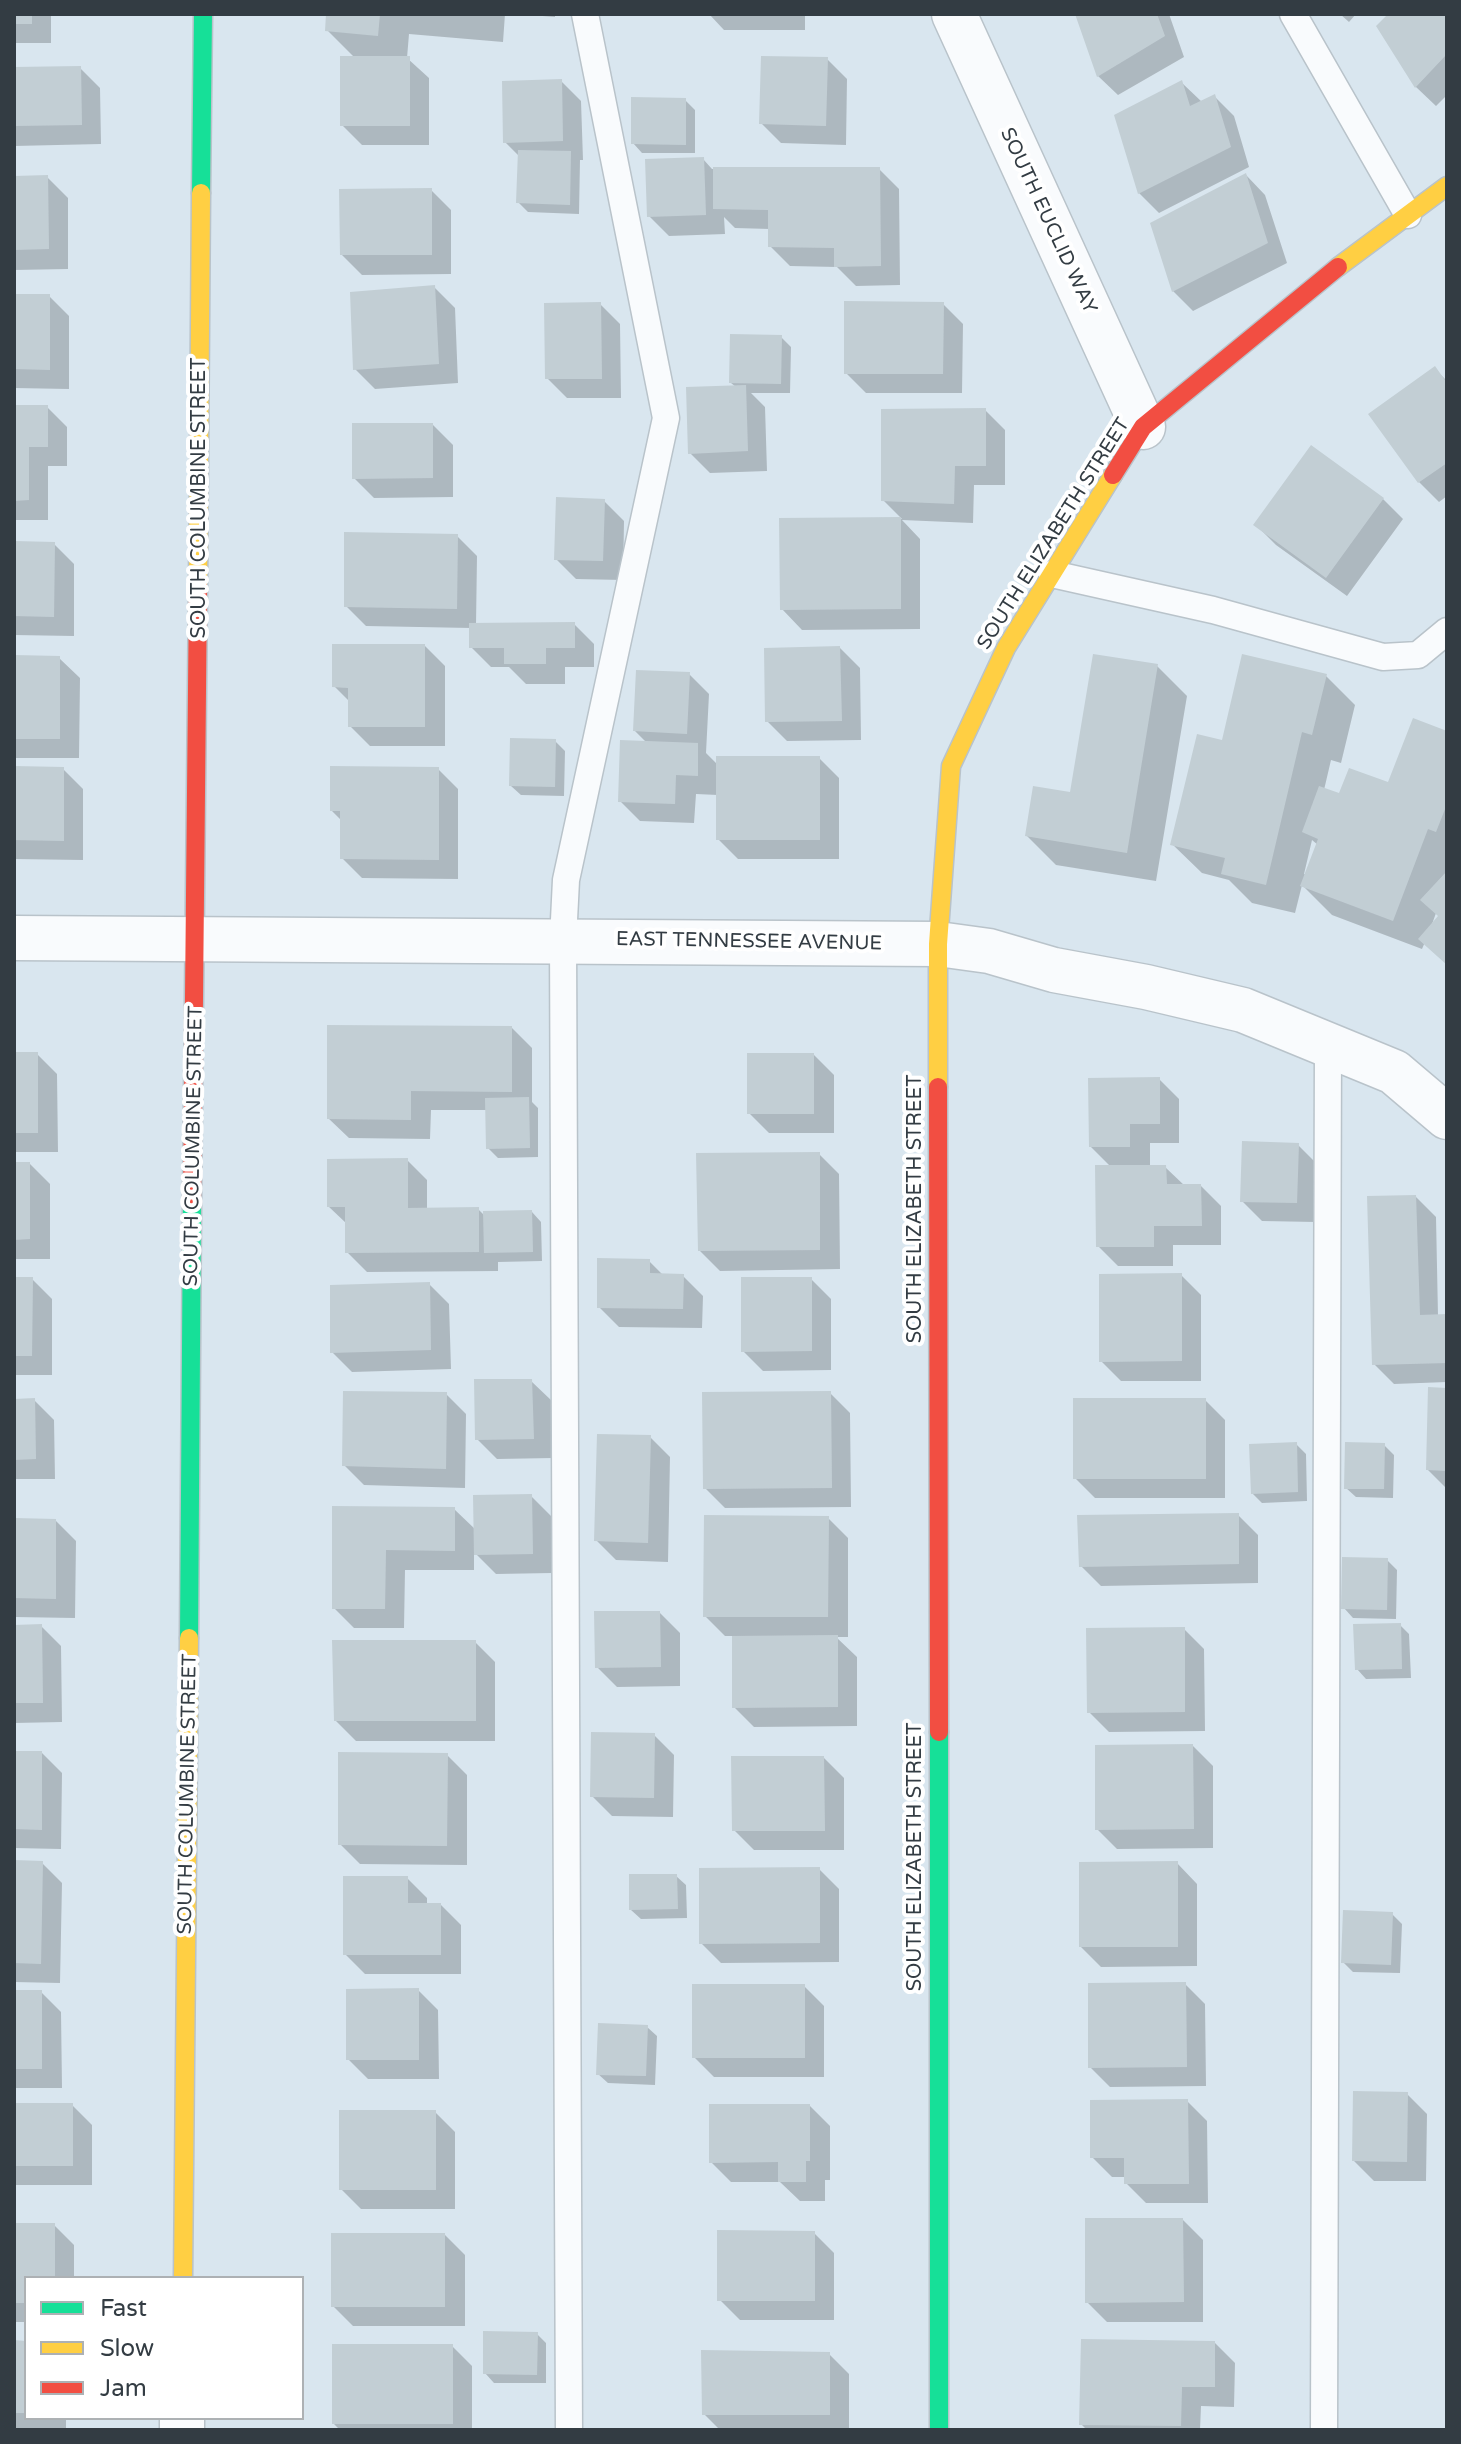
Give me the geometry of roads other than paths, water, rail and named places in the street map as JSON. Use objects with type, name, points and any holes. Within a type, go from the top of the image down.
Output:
[{"type":"street","name":"SOUTH COLUMBINE STREET","points":[[183,2276],[203,14]]},
{"type":"street","name":"SOUTH EUCLID WAY","points":[[954,14],[1143,427]]},
{"type":"street","name":"SOUTH ELIZABETH STREET","points":[[939,2430],[938,944],[951,766],[1006,648],[1143,427],[1352,256],[1447,186]]},
{"type":"street","name":"EAST TENNESSEE AVENUE","points":[[14,938],[938,944],[989,951],[1054,970],[1146,987],[1243,1010],[1394,1072],[1447,1117]]},
{"type":"lane","points":[[569,2430],[563,940],[566,880],[666,418],[585,14]]},
{"type":"lane","points":[[1293,14],[1408,215]]},
{"type":"lane","points":[[1052,574],[1213,610],[1383,657],[1418,655],[1447,631]]},
{"type":"lane","points":[[1324,2430],[1328,1043]]}]
